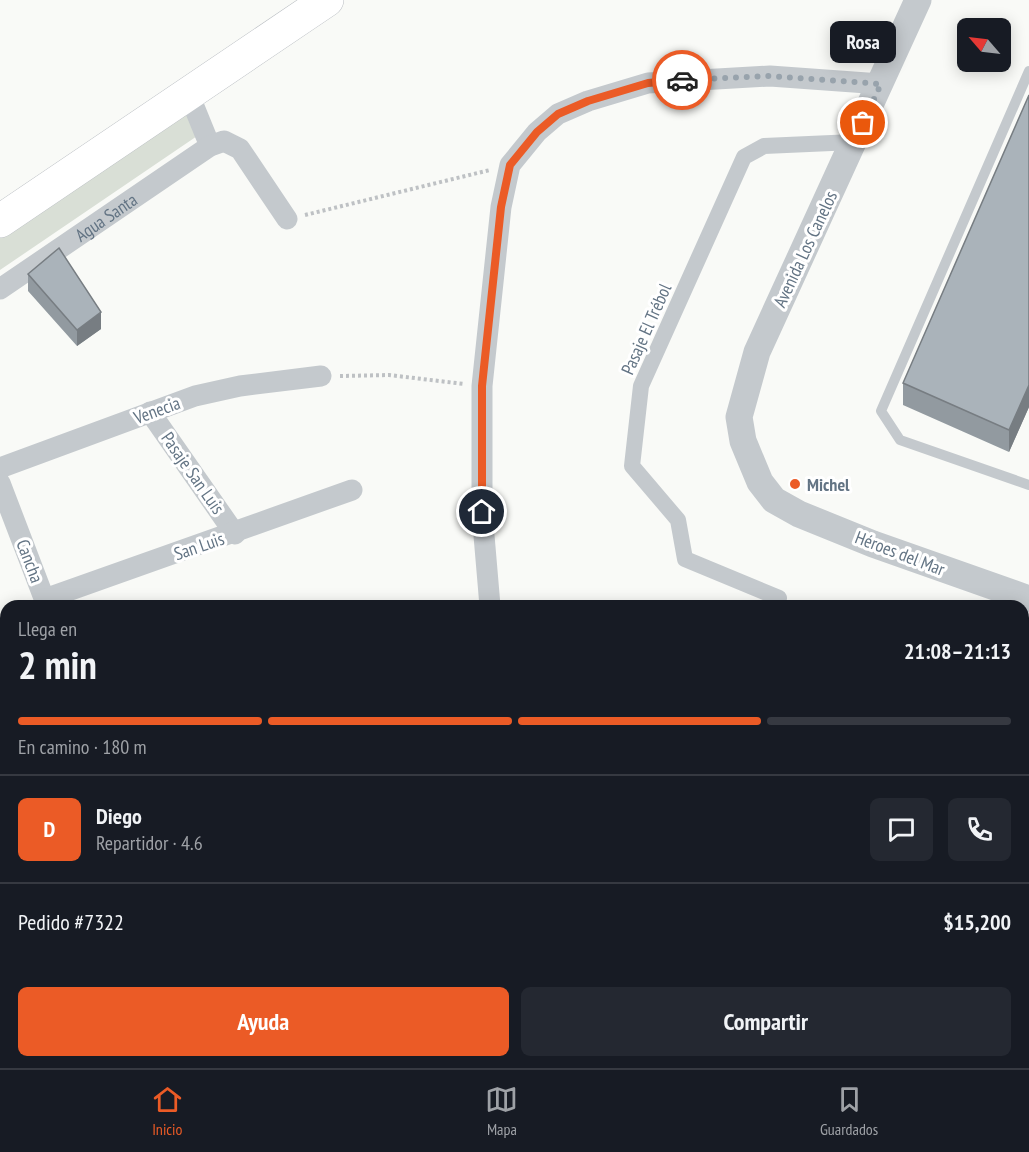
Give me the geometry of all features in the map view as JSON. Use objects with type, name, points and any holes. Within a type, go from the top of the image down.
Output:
[{"type":"main road","points":[[0,221],[327,0]]},
{"type":"street","name":"Avenida Los Canelos","points":[[774,500],[760,482],[743,441],[739,417],[744,394],[757,352],[918,0]]},
{"type":"street","points":[[489,600],[482,512],[482,386],[501,207],[510,165],[537,132],[558,114],[588,101],[648,83],[770,76],[881,84]]},
{"type":"street","points":[[188,92],[210,146],[224,141],[240,149],[287,219]]},
{"type":"street","name":"Pasaje El Trébol","points":[[779,598],[685,559],[678,520],[632,466],[641,386],[744,156],[764,146],[854,142]]},
{"type":"street","name":"Agua Santa","points":[[0,289],[210,146]]},
{"type":"street","name":"Venecia","points":[[0,468],[206,393],[321,376]]},
{"type":"street","name":"Pasaje San Luis","points":[[150,412],[235,534]]},
{"type":"street","name":"Cancha","points":[[0,483],[45,600]]},
{"type":"street","name":"San Luis","points":[[54,600],[352,490]]},
{"type":"street","name":"Héroes del Mar","points":[[774,500],[800,514],[873,544],[1029,599]]},
{"type":"lane","points":[[1029,71],[881,411],[900,440],[1029,485]]},
{"type":"path","points":[[287,219],[510,165]]},
{"type":"path","points":[[321,376],[389,375],[482,386]]},
{"type":"shaded area","points":[[193,87],[203,132],[0,270],[0,220]]},
{"type":"building","points":[[1029,95],[1029,385],[1009,430],[903,383]]},
{"type":"building","points":[[59,248],[101,312],[77,330],[28,274]]},
{"type":"way so far","points":[[682,80],[770,76],[881,84],[863,123]]},
{"type":"place","name":"Rosa","points":[[863,123]]},
{"type":"place","name":"Michel","points":[[795,484]]},
{"type":"route","points":[[482,512],[482,386],[501,207],[510,165],[537,132],[558,114],[588,101],[648,83],[682,80]]}]
